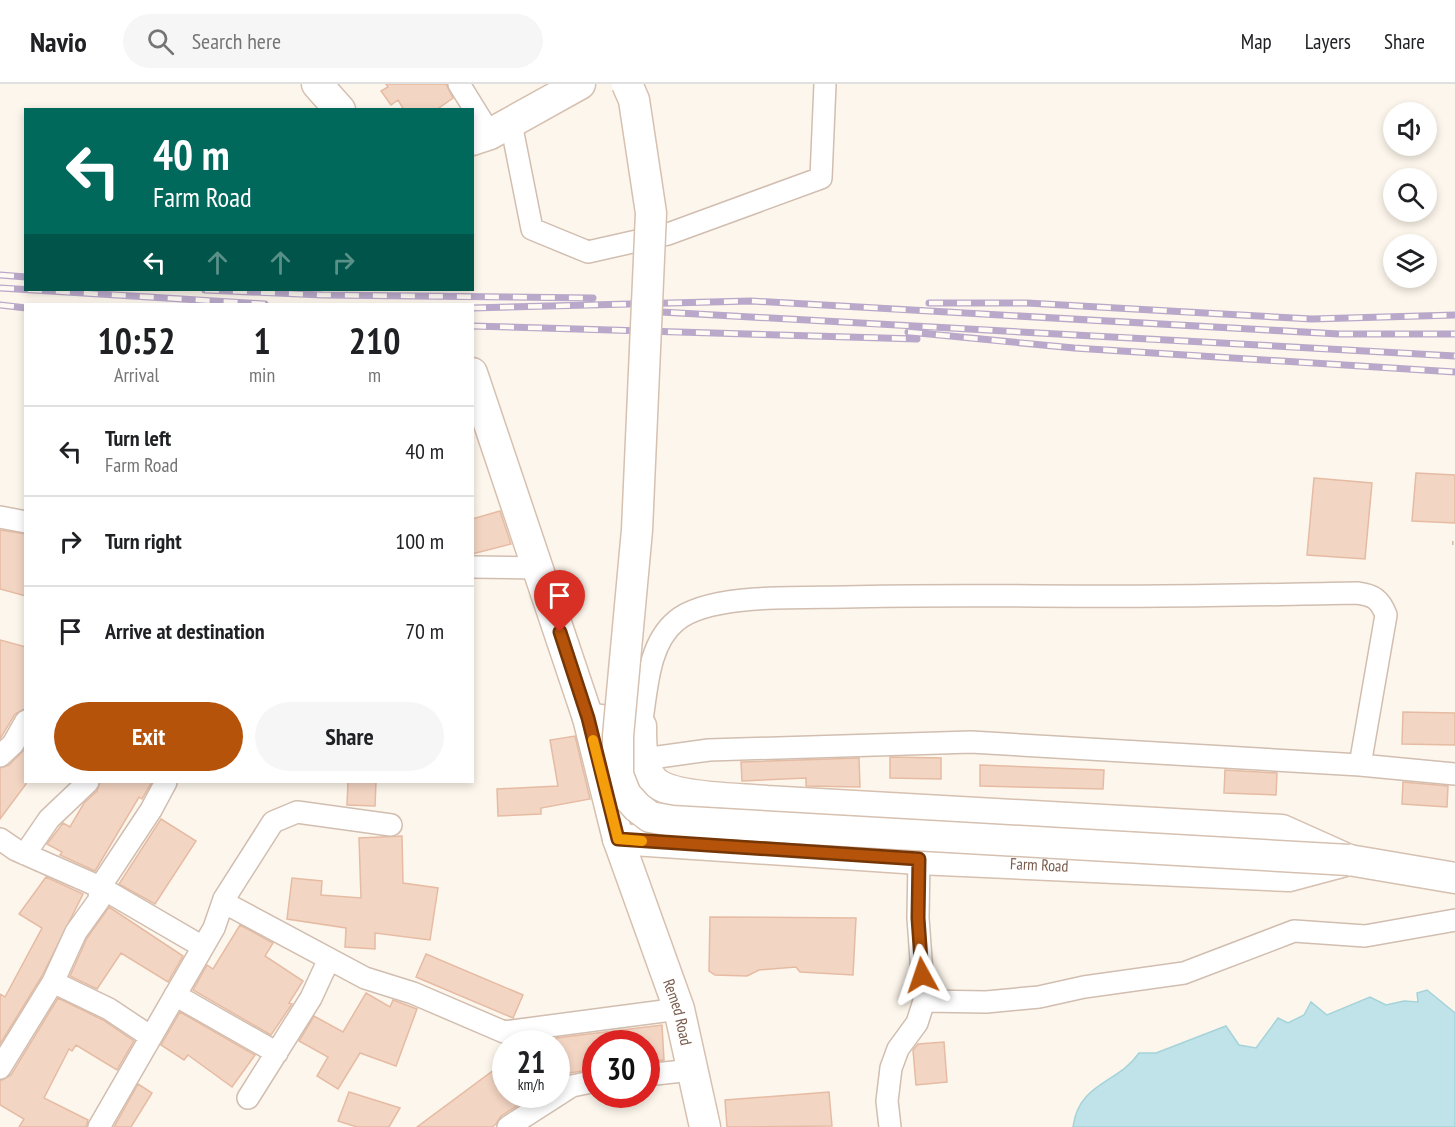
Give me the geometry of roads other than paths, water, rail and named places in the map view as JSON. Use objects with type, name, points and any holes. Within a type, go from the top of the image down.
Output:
[{"type":"street","points":[[317,84],[337,108]]},
{"type":"street","points":[[459,84],[491,132],[532,229],[588,252],[668,234],[821,178],[825,84]]},
{"type":"street","points":[[491,132],[580,84]]},
{"type":"street","points":[[627,84],[634,100],[651,213],[638,518],[618,736],[618,775],[626,795],[637,807],[650,817],[672,821],[1349,860]]},
{"type":"street","name":"Remed Road","points":[[474,380],[588,718],[618,839],[679,1009],[705,1127]]},
{"type":"street","points":[[0,517],[24,522]]},
{"type":"street","points":[[474,567],[539,568]]},
{"type":"street","points":[[1349,860],[1282,830],[766,801],[682,793],[657,784],[650,777],[644,759],[641,726],[653,659],[663,636],[676,621],[709,606],[760,599],[948,594],[1162,596],[1357,593],[1371,595],[1381,602],[1386,615],[1360,765]]},
{"type":"street","points":[[588,718],[641,726]]},
{"type":"street","points":[[0,756],[14,744],[24,725]]},
{"type":"street","points":[[644,759],[709,750],[971,742],[1360,765],[1455,774]]},
{"type":"street","points":[[26,854],[49,819],[87,783]]},
{"type":"street","points":[[0,1068],[53,982],[76,932],[99,900],[100,887],[152,810],[166,783]]},
{"type":"street","points":[[99,1127],[214,928],[224,902],[273,822],[297,812],[391,825]]},
{"type":"street","name":"Farm Road","points":[[618,839],[919,859],[1289,876],[1349,860],[1455,878]]},
{"type":"street","points":[[2,845],[100,887],[203,947]]},
{"type":"street","points":[[890,1127],[887,1101],[891,1068],[898,1049],[917,1023],[924,1001],[918,918],[919,859]]},
{"type":"street","points":[[224,902],[365,978],[413,993],[504,1032],[679,1009]]},
{"type":"street","points":[[924,1001],[986,1002],[1039,997],[1084,987],[1184,973],[1294,931],[1365,936],[1455,920]]},
{"type":"street","points":[[248,1098],[311,998],[330,959]]},
{"type":"street","points":[[53,982],[109,1010],[151,1036]]},
{"type":"street","points":[[175,995],[277,1053]]},
{"type":"street","points":[[660,1073],[692,1070]]},
{"type":"street","points":[[508,1127],[572,1086],[582,1084]]},
{"type":"water","points":[[1427,990],[1455,1013],[1455,1127],[1073,1127],[1077,1112],[1091,1092],[1121,1071],[1139,1053],[1156,1053],[1226,1026],[1239,1045],[1256,1048],[1278,1018],[1288,1023],[1304,1015],[1311,1002],[1327,1015],[1370,997],[1386,1005],[1404,1001],[1418,1002],[1417,993]]},
{"type":"railway","points":[[0,275],[24,277]]},
{"type":"railway","points":[[0,288],[24,289]]},
{"type":"railway","points":[[50,291],[248,303]]},
{"type":"railway","points":[[228,291],[322,295],[593,298]]},
{"type":"railway","points":[[474,308],[751,301],[1339,334],[1455,334]]},
{"type":"railway","points":[[929,303],[1027,303],[1312,319],[1455,315]]},
{"type":"railway","points":[[0,305],[24,308]]},
{"type":"railway","points":[[643,311],[1455,356]]},
{"type":"railway","points":[[474,326],[917,339]]},
{"type":"railway","points":[[908,332],[1074,348],[1455,372]]}]
